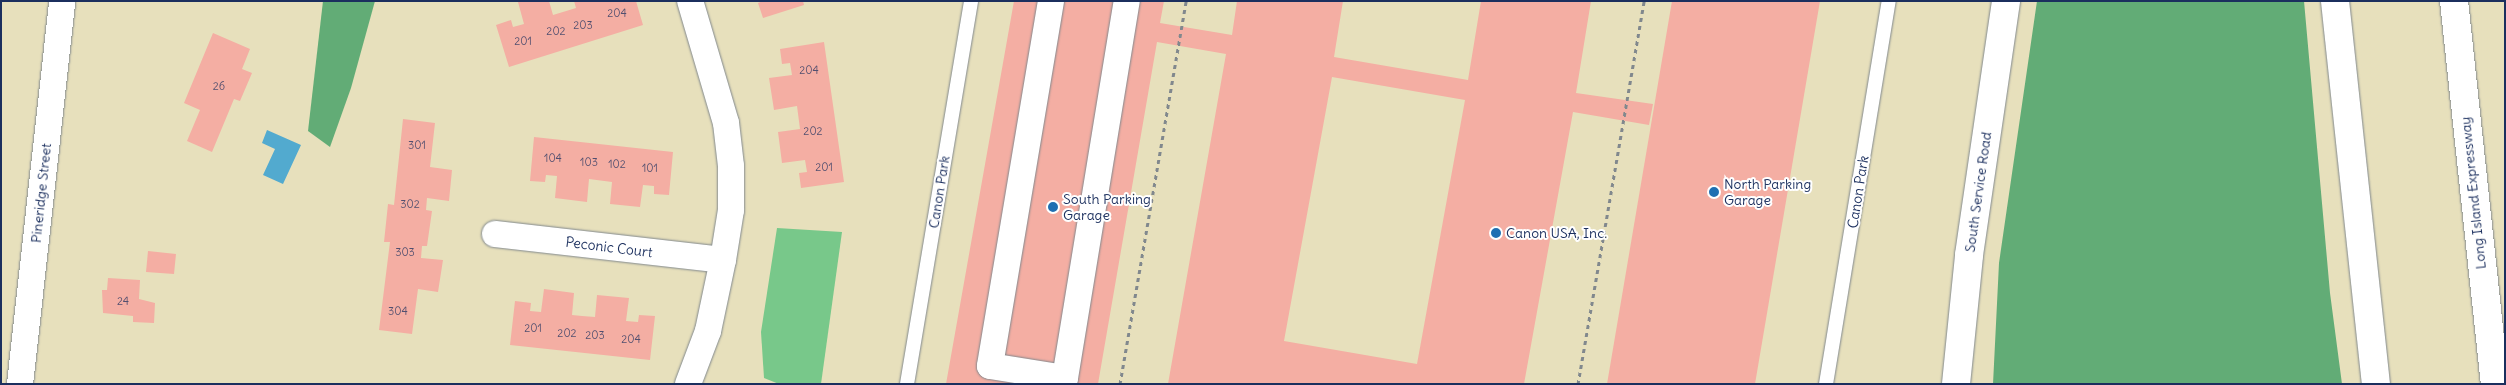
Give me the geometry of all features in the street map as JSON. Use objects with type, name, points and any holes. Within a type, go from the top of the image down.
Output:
[{"type":"main road","name":"South Service Road","points":[[1956,384],[1969,254],[2006,1]]},
{"type":"main road","points":[[2334,1],[2376,384]]},
{"type":"main road","name":"Long Island Expressway","points":[[2454,1],[2495,384]]},
{"type":"street","name":"Pineridge Street","points":[[20,384],[62,1]]},
{"type":"street","points":[[688,384],[708,331],[723,260],[731,210],[732,166],[726,123],[690,1]]},
{"type":"street","points":[[1050,1],[990,366],[1064,378],[1127,1]]},
{"type":"street","name":"Peconic Court","points":[[495,234],[723,260]]},
{"type":"lane","name":"Canon Park","points":[[908,384],[971,1]]},
{"type":"lane","name":"Canon Park","points":[[1826,384],[1889,1]]},
{"type":"path","points":[[1120,384],[1186,1]]},
{"type":"path","points":[[1578,384],[1644,1]]},
{"type":"green space","points":[[323,1],[375,1],[351,88],[330,147],[308,131]]},
{"type":"green space","points":[[2037,1],[2304,1],[2330,293],[2342,384],[1993,384],[1999,263]]},
{"type":"green space","points":[[777,228],[842,232],[821,384],[779,384],[764,378],[761,332]]},
{"type":"water","points":[[267,130],[301,145],[283,184],[263,175],[275,149],[262,143]]},
{"type":"building","points":[[549,1],[553,15],[576,8],[574,1],[636,1],[643,25],[509,67],[496,25],[511,20],[513,27],[524,24],[518,2]]},
{"type":"building","points":[[763,1],[803,1],[804,5],[763,18],[758,3]]},
{"type":"building","name":"Canon USA, Inc.","points":[[1014,1],[1164,1],[1160,23],[1232,35],[1237,1],[1343,1],[1334,57],[1468,80],[1481,1],[1591,1],[1576,93],[1653,104],[1649,125],[1573,112],[1524,384],[1168,384],[1226,54],[1157,42],[1098,384],[946,384]],"holes":[[[1332,77],[1465,100],[1417,364],[1284,341]]]},
{"type":"building","name":"North Parking Garage","points":[[1672,1],[1820,1],[1755,384],[1607,384]]},
{"type":"building","points":[[213,33],[250,49],[242,69],[252,73],[240,101],[234,99],[212,152],[187,141],[200,110],[184,103]]},
{"type":"building","points":[[824,42],[844,182],[801,188],[799,173],[807,172],[805,160],[782,163],[778,132],[800,129],[797,106],[774,110],[769,78],[792,75],[790,63],[782,64],[780,49]]},
{"type":"building","points":[[403,119],[435,123],[430,167],[452,170],[449,201],[427,198],[426,210],[432,211],[427,246],[422,246],[421,258],[443,260],[438,292],[418,289],[412,334],[379,330],[390,242],[384,242],[388,204],[394,205]]},
{"type":"building","points":[[534,137],[673,152],[669,195],[654,194],[654,186],[643,185],[640,207],[610,204],[612,182],[589,179],[587,202],[555,198],[557,176],[546,175],[545,182],[530,181]]},
{"type":"building","points":[[148,251],[176,254],[174,274],[146,272]]},
{"type":"building","points":[[108,278],[140,280],[139,299],[155,303],[154,323],[133,322],[133,316],[103,313],[102,290],[107,290]]},
{"type":"building","points":[[544,289],[574,293],[572,315],[595,317],[597,295],[629,298],[626,321],[638,322],[639,315],[655,316],[650,360],[510,345],[515,301],[531,303],[530,311],[541,312]]},
{"type":"place","name":"North Parking Garage","points":[[1714,192]]},
{"type":"place","name":"South Parking Garage","points":[[1053,207]]},
{"type":"place","name":"Canon USA, Inc.","points":[[1496,233]]}]
